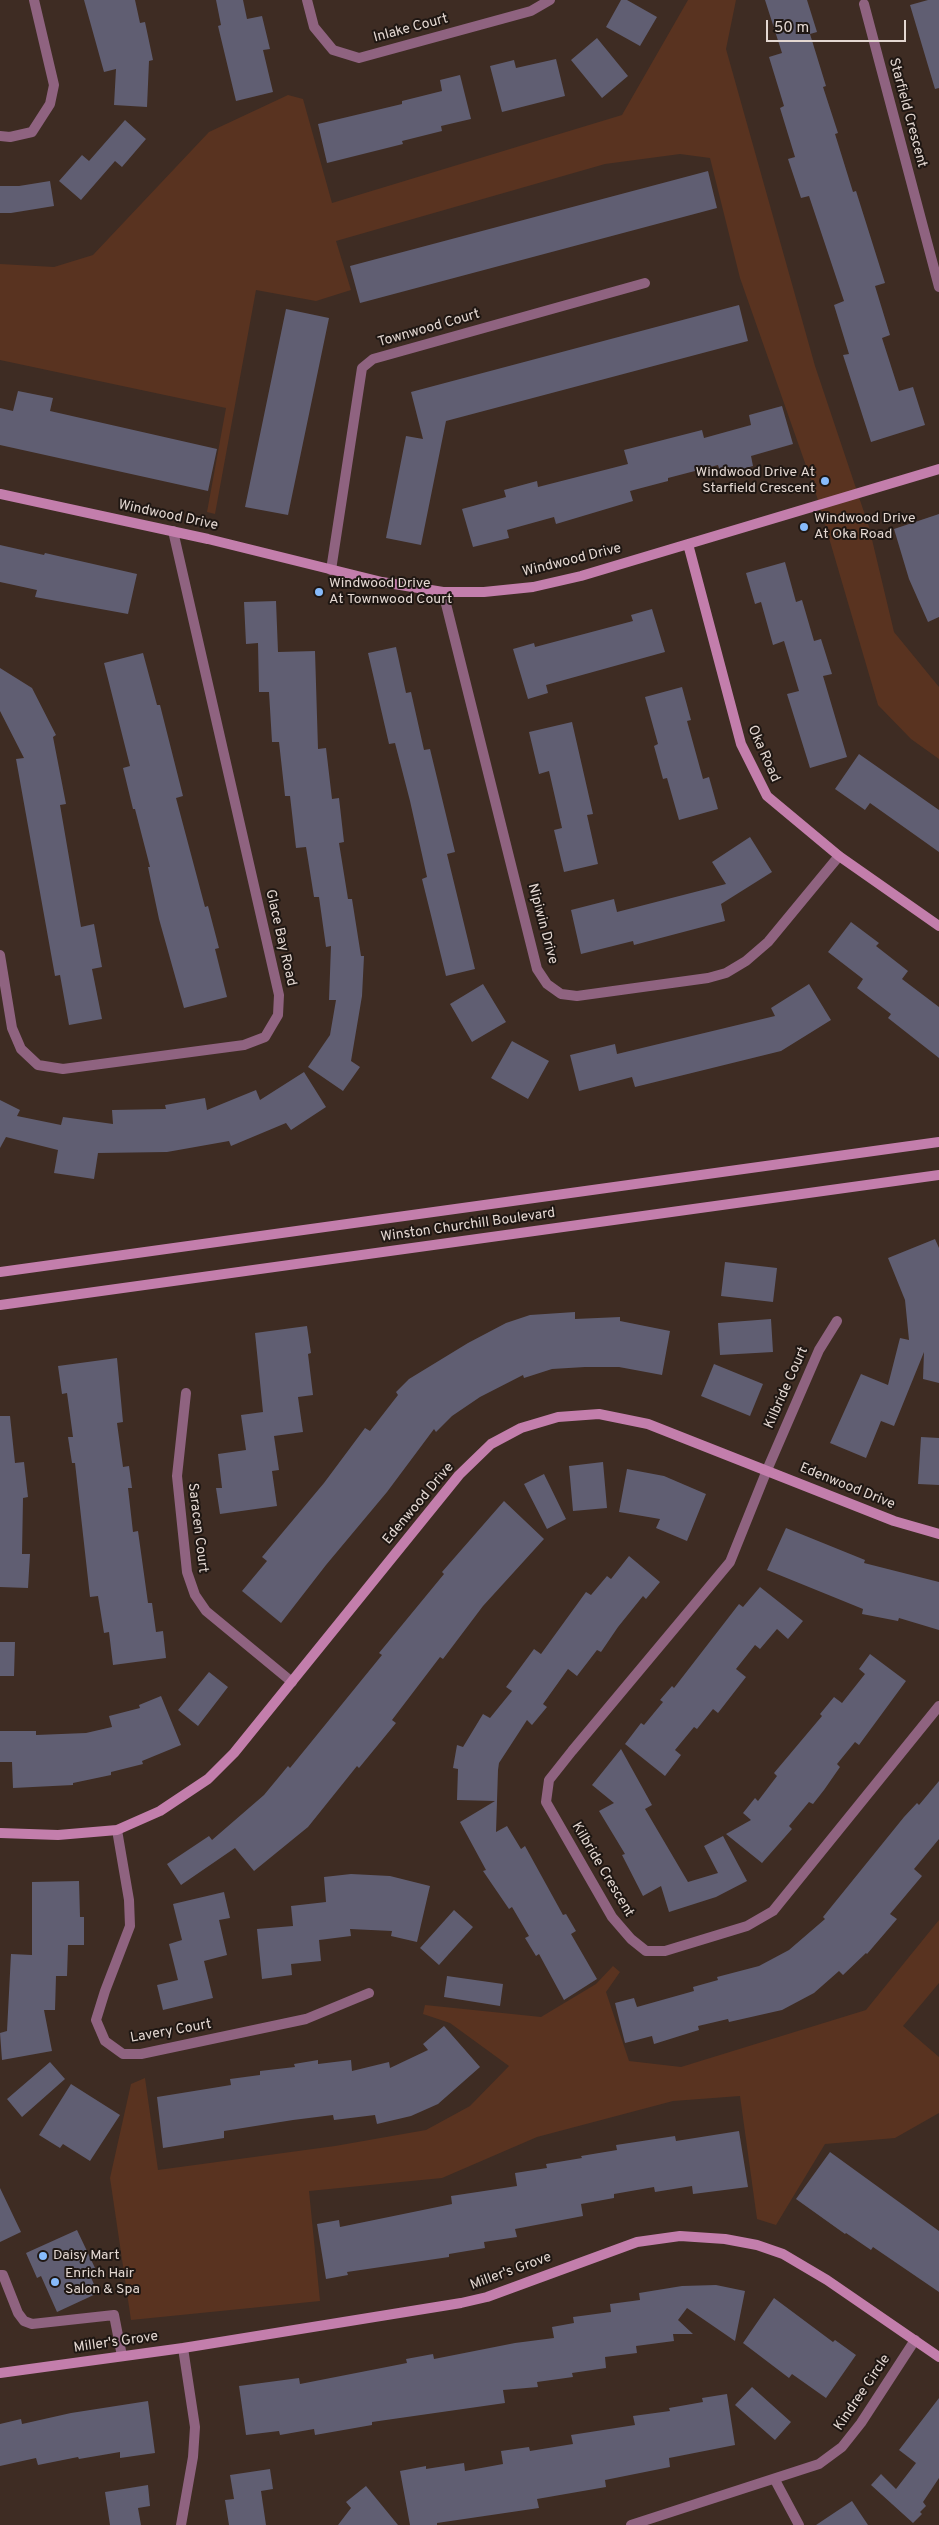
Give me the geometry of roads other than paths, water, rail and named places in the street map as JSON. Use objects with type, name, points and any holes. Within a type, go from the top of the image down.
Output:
[{"type":"street","points":[[0,136],[10,137],[32,132],[50,104],[54,85],[34,0]]},
{"type":"street","name":"Inlake Court","points":[[308,0],[314,27],[333,50],[359,58],[531,11],[550,0]]},
{"type":"street","name":"Starfield Crescent","points":[[864,4],[939,287]]},
{"type":"street","name":"Townwood Court","points":[[331,570],[362,368],[373,359],[645,283]]},
{"type":"street","name":"Windwood Drive","points":[[0,494],[173,531],[331,570],[443,592],[484,592],[533,587],[581,576],[939,468]]},
{"type":"street","name":"Glace Bay Road","points":[[0,955],[12,1028],[21,1049],[38,1065],[63,1069],[244,1046],[265,1037],[278,1015],[279,995],[173,531]]},
{"type":"street","name":"Oka Road","points":[[688,544],[741,744],[767,796],[839,856],[939,926]]},
{"type":"street","name":"Nipiwin Drive","points":[[443,592],[537,969],[548,984],[561,994],[577,996],[708,978],[726,973],[746,961],[768,942],[839,856]]},
{"type":"street","name":"Winston Churchill Boulevard","points":[[0,1272],[939,1142]]},
{"type":"street","name":"Winston Churchill Boulevard","points":[[0,1305],[939,1175]]},
{"type":"street","name":"Kilbride Court","points":[[767,1470],[819,1350],[837,1320]]},
{"type":"street","name":"Saracen Court","points":[[186,1393],[176,1476],[186,1572],[195,1595],[206,1611],[292,1682]]},
{"type":"street","name":"Edenwood Drive","points":[[0,1833],[58,1835],[116,1830],[160,1811],[208,1779],[234,1753],[459,1475],[491,1444],[521,1428],[558,1417],[599,1414],[648,1424],[894,1521],[939,1534]]},
{"type":"street","name":"Kilbride Crescent","points":[[767,1470],[730,1562],[549,1780],[546,1802],[612,1917],[631,1939],[646,1951],[664,1951],[747,1926],[773,1911],[939,1706]]},
{"type":"street","name":"Lavery Court","points":[[116,1830],[129,1900],[130,1926],[96,2020],[105,2041],[123,2054],[140,2054],[306,2020],[369,1993]]},
{"type":"street","name":"Miller's Grove","points":[[0,2373],[183,2348],[461,2304],[487,2297],[637,2242],[680,2236],[724,2239],[757,2245],[783,2254],[827,2280],[939,2357]]},
{"type":"street","points":[[0,2275],[3,2275],[18,2313],[32,2324],[114,2315],[122,2356]]},
{"type":"street","name":"Kindree Circle","points":[[631,2525],[775,2480],[819,2464],[842,2447],[861,2423],[915,2340]]},
{"type":"street","points":[[181,2525],[193,2457],[194,2427],[183,2348]]},
{"type":"street","points":[[775,2480],[798,2525]]},
{"type":"place","name":"Windwood Drive At Starfield Crescent","points":[[825,481]]},
{"type":"place","name":"Windwood Drive At Oka Road","points":[[804,527]]},
{"type":"place","name":"Windwood Drive At Townwood Court","points":[[319,592]]},
{"type":"place","name":"Daisy Mart","points":[[43,2256]]},
{"type":"place","name":"Enrich Hair Salon & Spa","points":[[55,2282]]}]
